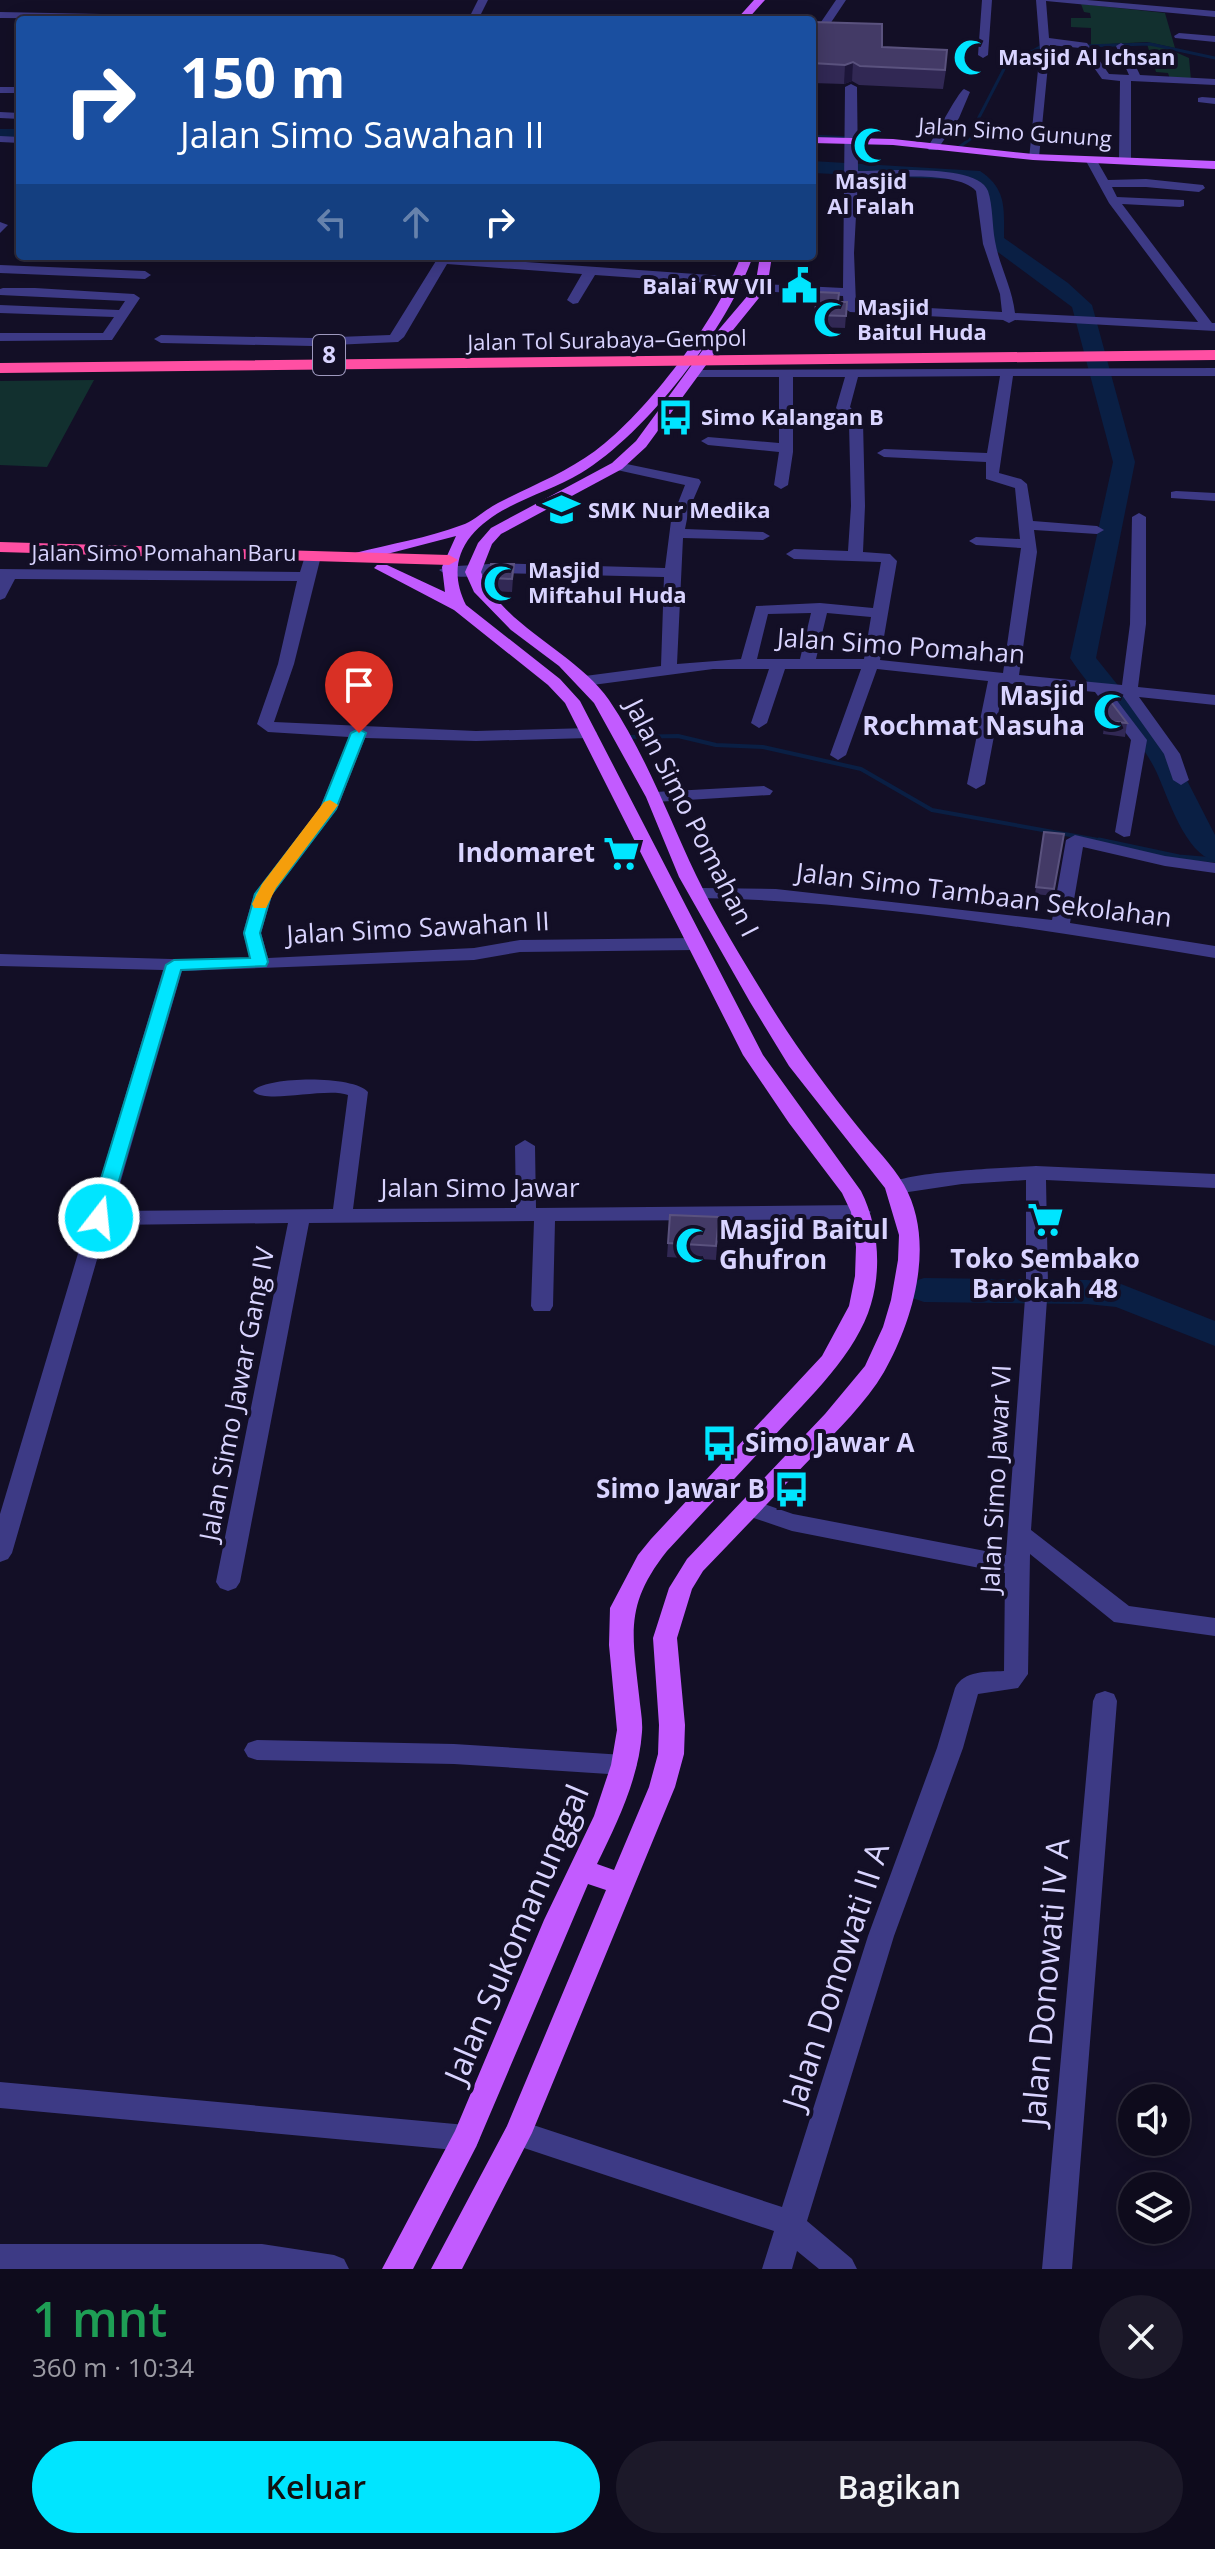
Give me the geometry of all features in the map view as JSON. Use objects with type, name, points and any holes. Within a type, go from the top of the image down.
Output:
[{"type":"highway","name":"Jalan Tol Surabaya–Gempol","points":[[1098,358],[1215,345]]},
{"type":"highway","name":"Jalan Tol Surabaya–Gempol","points":[[0,368],[726,356],[1098,358],[1215,355]]},
{"type":"highway","name":"Jalan Tol Surabaya–Gempol","points":[[0,357],[658,357]]},
{"type":"highway","points":[[310,566],[360,556],[448,565]]},
{"type":"highway","points":[[3,560],[382,568],[448,565]]},
{"type":"main road","points":[[745,16],[760,0]]},
{"type":"main road","points":[[759,16],[773,0]]},
{"type":"main road","name":"Jalan Simo Gunung","points":[[816,140],[852,138],[1033,157],[1215,165]]},
{"type":"main road","points":[[360,556],[469,528],[499,509],[567,476],[618,440],[677,369],[738,281],[746,260]]},
{"type":"main road","points":[[476,575],[485,543],[496,531],[617,466],[641,444],[715,343],[761,288],[765,260]]},
{"type":"main road","points":[[459,607],[450,591],[448,565],[469,528]]},
{"type":"main road","points":[[382,568],[459,607],[562,689],[589,733],[753,1055],[796,1119],[851,1191],[861,1212]]},
{"type":"main road","name":"Jalan Simo Pomahan I","points":[[476,575],[517,627],[591,680],[655,797],[688,877],[792,1055],[895,1187]]},
{"type":"main road","points":[[753,1055],[792,1055]]},
{"type":"main road","points":[[446,2269],[518,2133],[662,1787],[671,1754],[671,1696],[665,1638],[681,1588],[695,1565],[866,1379],[894,1327],[909,1260],[909,1235],[895,1187]]},
{"type":"main road","name":"Jalan Sukomanunggal","points":[[397,2269],[466,2138],[580,1870],[607,1816],[624,1765],[630,1730],[621,1645],[622,1608],[646,1561],[830,1361],[860,1306],[866,1276],[861,1212]]},
{"type":"main road","points":[[580,1870],[622,1884]]},
{"type":"street","points":[[824,25],[841,0]]},
{"type":"street","points":[[983,55],[987,0]]},
{"type":"street","points":[[1033,157],[1041,105],[1044,43],[1041,0]]},
{"type":"street","points":[[1051,0],[1149,4],[1215,14]]},
{"type":"street","points":[[0,15],[223,16]]},
{"type":"street","points":[[1179,36],[1215,39]]},
{"type":"street","points":[[1044,43],[1084,46],[1105,76],[1215,82]]},
{"type":"street","points":[[1121,46],[1131,78],[1125,160]]},
{"type":"street","points":[[851,87],[850,308],[994,315],[1009,319],[1100,320],[1212,327]]},
{"type":"street","points":[[934,146],[953,118],[964,92]]},
{"type":"street","points":[[1092,161],[1108,192],[1212,327]]},
{"type":"street","points":[[852,170],[952,175],[975,182],[982,190],[989,244],[1006,294],[1009,319]]},
{"type":"street","points":[[1108,192],[1146,183],[1199,188]]},
{"type":"street","points":[[1108,192],[1181,199]]},
{"type":"street","points":[[6,331],[55,260]]},
{"type":"street","points":[[120,273],[128,260]]},
{"type":"street","points":[[161,339],[312,342],[393,339],[429,287],[443,260]]},
{"type":"street","points":[[486,260],[590,265],[738,281]]},
{"type":"street","points":[[573,300],[590,265]]},
{"type":"street","points":[[0,269],[145,275]]},
{"type":"street","points":[[761,288],[849,292]]},
{"type":"street","points":[[3,292],[133,297],[125,314],[107,337],[6,331]]},
{"type":"street","points":[[0,309],[125,314]]},
{"type":"street","points":[[695,373],[1007,372],[1098,358],[1215,372]]},
{"type":"street","points":[[976,784],[1020,621],[1028,544],[1022,487],[1016,482],[992,478],[1007,372]]},
{"type":"street","points":[[781,485],[786,374]]},
{"type":"street","points":[[852,374],[843,408],[856,422],[858,506],[855,556]]},
{"type":"street","points":[[708,441],[785,448]]},
{"type":"street","points":[[884,453],[993,458]]},
{"type":"street","points":[[617,466],[693,481],[682,509],[678,533],[669,668]]},
{"type":"street","points":[[1176,495],[1215,497]]},
{"type":"street","points":[[682,509],[750,514]]},
{"type":"street","points":[[1124,832],[1139,740],[1133,728],[1104,696],[1117,690],[1138,624],[1139,517]]},
{"type":"street","points":[[1026,525],[1097,530]]},
{"type":"street","points":[[678,533],[763,536]]},
{"type":"street","points":[[976,541],[1028,544]]},
{"type":"street","points":[[794,554],[888,559],[871,664],[838,755]]},
{"type":"street","name":"Jalan Simo Pomahan Baru","points":[[0,595],[3,560]]},
{"type":"street","points":[[448,565],[476,575],[495,568],[673,573]]},
{"type":"street","points":[[310,566],[286,664],[265,724],[268,727],[359,733],[589,733]]},
{"type":"street","points":[[748,662],[761,609],[820,608],[879,613]]},
{"type":"street","points":[[807,664],[820,608]]},
{"type":"street","name":"Jalan Simo Pomahan","points":[[591,680],[669,668],[748,662],[871,664],[1215,700]]},
{"type":"street","points":[[759,723],[779,663]]},
{"type":"street","points":[[1117,690],[1172,754],[1181,780]]},
{"type":"street","points":[[260,962],[252,933],[263,894],[328,809],[359,733]]},
{"type":"street","points":[[655,797],[764,791]]},
{"type":"street","points":[[1060,927],[1075,840],[1165,861],[1215,868]]},
{"type":"street","name":"Jalan Simo Tambaan Sekolahan","points":[[699,893],[776,894],[1060,927],[1215,952]]},
{"type":"street","name":"Jalan Simo Sawahan II","points":[[0,960],[174,965],[474,954],[520,946],[695,944]]},
{"type":"street","points":[[0,1553],[174,965]]},
{"type":"street","points":[[263,1091],[331,1086],[356,1088],[355,1130],[342,1216]]},
{"type":"street","points":[[525,1146],[535,1215],[542,1306]]},
{"type":"street","points":[[895,1187],[962,1177],[1036,1173],[1215,1181]]},
{"type":"street","name":"Jalan Simo Jawar VI","points":[[950,1748],[967,1688],[982,1681],[1009,1681],[1016,1674],[1017,1566],[1037,1289],[1036,1173]]},
{"type":"street","name":"Jalan Simo Jawar","points":[[99,1218],[861,1212]]},
{"type":"street","name":"Jalan Simo Jawar Gang IV","points":[[228,1582],[300,1216]]},
{"type":"street","points":[[750,1508],[792,1522],[1017,1566]]},
{"type":"street","points":[[1020,1534],[1123,1615],[1215,1627]]},
{"type":"street","name":"Jalan Donowati IV A","points":[[1057,2269],[1105,1701]]},
{"type":"street","name":"Jalan Donowati II A","points":[[777,2269],[881,1936],[950,1748]]},
{"type":"street","points":[[257,1750],[454,1754],[624,1765]]},
{"type":"street","points":[[0,2095],[466,2138]]},
{"type":"street","points":[[518,2133],[784,2221],[842,2269]]},
{"type":"street","points":[[0,2258],[262,2258],[334,2269]]},
{"type":"green space","points":[[1081,4],[1165,13],[1175,48],[1147,42],[1091,45],[1091,28],[1071,27],[1071,18],[1091,18]]},
{"type":"green space","points":[[1147,44],[1159,45],[1189,58],[1191,80],[1170,79],[1168,73],[1156,72]]},
{"type":"green space","points":[[94,380],[47,467],[0,465],[0,381]]},
{"type":"building","points":[[816,22],[882,24],[882,47],[947,50],[945,70],[860,66],[853,62],[845,65],[816,63]]},
{"type":"building","points":[[817,292],[839,293],[838,302],[847,302],[846,316],[815,315]]},
{"type":"building","points":[[491,564],[514,564],[512,579],[494,578],[490,571]]},
{"type":"building","points":[[1108,698],[1127,723],[1105,721]]},
{"type":"building","points":[[1044,832],[1064,834],[1054,889],[1036,887]]},
{"type":"building","points":[[670,1215],[719,1217],[716,1246],[668,1243]]},
{"type":"waterway","points":[[958,148],[977,134],[974,127],[1005,67],[998,57],[1033,51],[1045,44]]},
{"type":"waterway","points":[[1083,46],[1150,44],[1215,58]]},
{"type":"waterway","points":[[0,135],[16,135]]},
{"type":"waterway","points":[[816,136],[869,139]]},
{"type":"waterway","points":[[816,167],[973,175],[983,181],[993,195],[994,240],[1082,305],[1124,462],[1083,658],[1161,755],[1197,830],[1215,853]]},
{"type":"waterway","points":[[627,737],[678,736],[716,745],[763,747],[861,769],[932,810],[1105,841]]},
{"type":"waterway","points":[[1099,840],[1105,841]]},
{"type":"waterway","points":[[1105,841],[1109,842]]},
{"type":"waterway","points":[[1105,841],[1179,857],[1215,860]]},
{"type":"waterway","points":[[924,1290],[1087,1292],[1121,1296],[1215,1334]]},
{"type":"slow traffic","points":[[260,904],[263,894],[330,805]]},
{"type":"place","name":"Masjid Al Ichsan","points":[[972,57]]},
{"type":"place","name":"Masjid Al Falah","points":[[871,145]]},
{"type":"place","name":"Balai RW VII","points":[[799,286]]},
{"type":"place","name":"Masjid Baitul Huda","points":[[831,320]]},
{"type":"place","name":"Simo Kalangan B","points":[[675,417]]},
{"type":"place","name":"SMK Nur Medika","points":[[562,510]]},
{"type":"place","name":"Masjid Miftahul Huda","points":[[502,583]]},
{"type":"place","name":"Masjid Rochmat Nasuha","points":[[1111,711]]},
{"type":"place","name":"Indomaret","points":[[621,853]]},
{"type":"place","name":"Toko Sembako Barokah 48","points":[[1045,1220]]},
{"type":"place","name":"Masjid Baitul Ghufron","points":[[693,1245]]},
{"type":"place","name":"Simo Jawar A","points":[[719,1443]]},
{"type":"place","name":"Simo Jawar B","points":[[791,1489]]},
{"type":"route","points":[[99,1218],[174,965],[260,962],[252,933],[263,894],[328,809],[359,733]]}]
